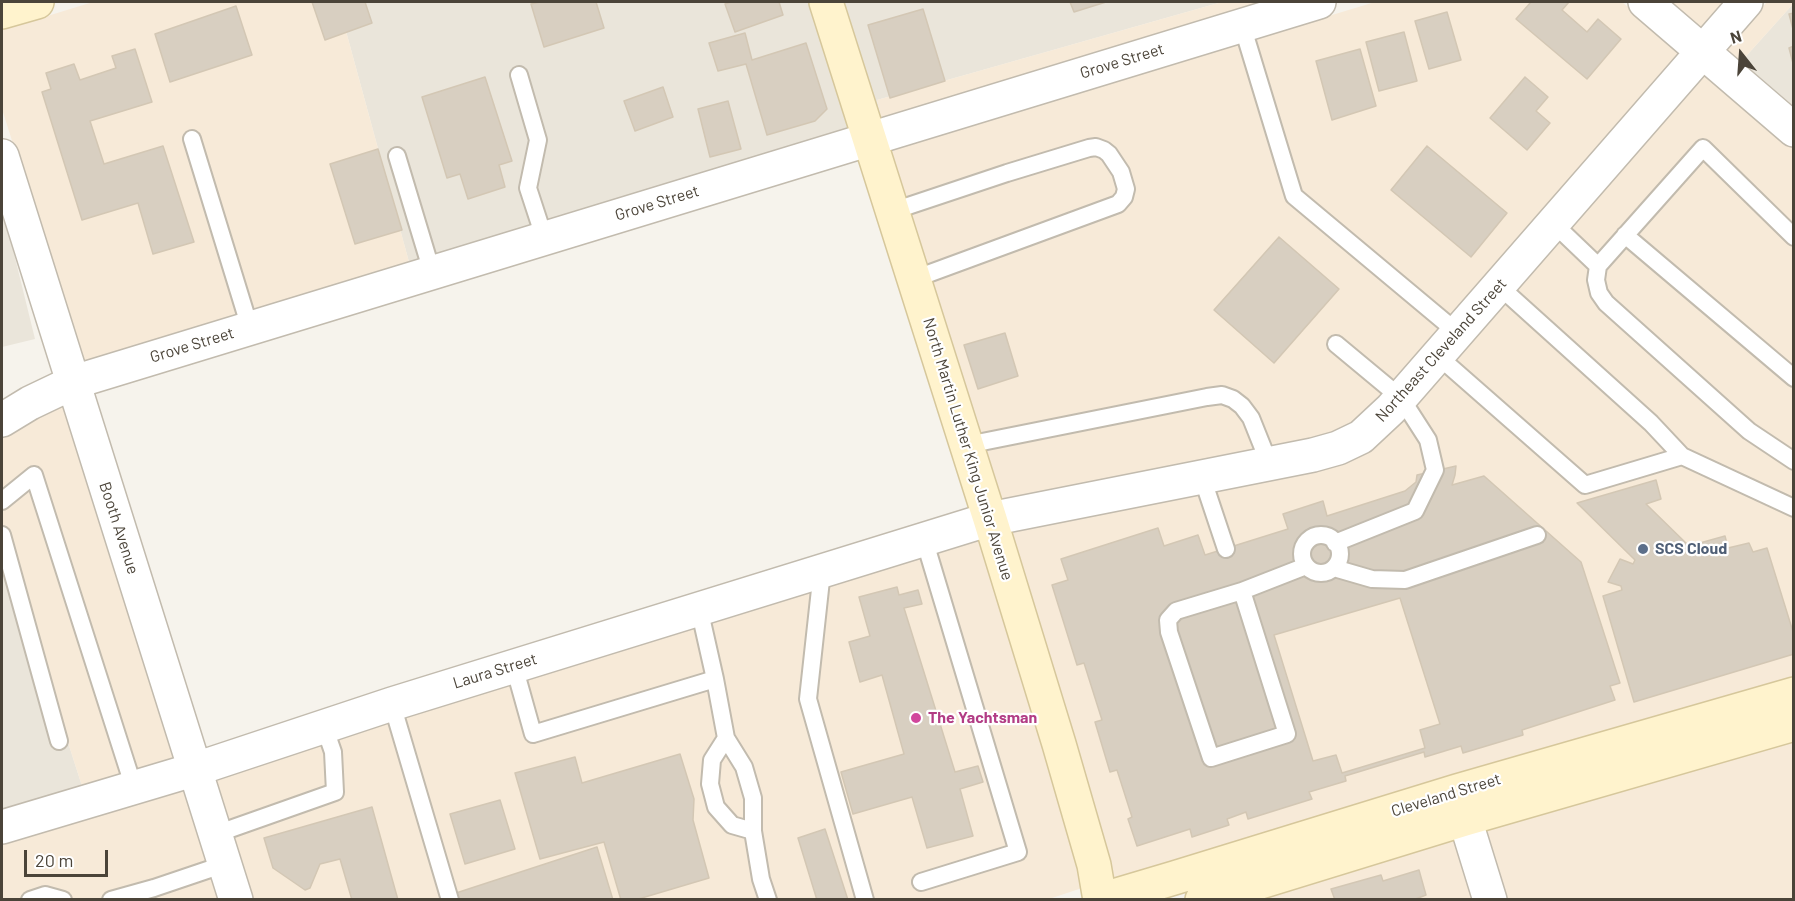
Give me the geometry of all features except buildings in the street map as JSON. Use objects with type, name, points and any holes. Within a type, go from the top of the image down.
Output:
[{"type":"street","points":[[2,12],[37,2]]},
{"type":"street","name":"North Martin Luther King Junior Avenue","points":[[826,2],[967,445],[1059,744],[1094,865],[1100,900]]},
{"type":"street","name":"Grove Street","points":[[2,420],[30,403],[74,382],[1319,2]]},
{"type":"street","points":[[1645,2],[1794,130]]},
{"type":"street","name":"Northeast Cleveland Street","points":[[990,519],[1313,455],[1338,448],[1361,437],[1401,398],[1448,345],[1746,2]]},
{"type":"street","name":"Booth Avenue","points":[[2,156],[236,900]]},
{"type":"street","name":"Laura Street","points":[[2,827],[196,769],[392,704],[990,519]]},
{"type":"street","name":"Cleveland Street","points":[[1100,900],[1456,791],[1794,694]]},
{"type":"street","name":"Cleveland Street","points":[[1202,900],[1465,819],[1794,724]]},
{"type":"street","points":[[1465,819],[1490,900]]},
{"type":"lane","points":[[1242,25],[1294,196],[1448,345],[1585,485],[1682,456]]},
{"type":"lane","points":[[519,75],[538,140],[528,188],[544,237]]},
{"type":"lane","points":[[192,139],[250,328]]},
{"type":"lane","points":[[892,212],[1089,148],[1096,147],[1104,150],[1121,172],[1126,189],[1124,197],[1118,204],[914,279]]},
{"type":"lane","points":[[1794,237],[1702,148],[1598,266],[1596,280],[1599,293],[1606,303],[1749,431],[1794,461]]},
{"type":"lane","points":[[397,156],[432,272]]},
{"type":"lane","points":[[1553,223],[1598,266]]},
{"type":"lane","points":[[1626,235],[1794,378]]},
{"type":"lane","points":[[1499,286],[1651,423],[1682,456],[1794,508]]},
{"type":"lane","points":[[1335,543],[1415,511],[1436,470],[1428,440],[1401,398],[1336,344]]},
{"type":"lane","points":[[967,445],[1222,395],[1242,406],[1251,418],[1269,463]]},
{"type":"lane","points":[[2,501],[34,475],[134,788]]},
{"type":"lane","points":[[1202,477],[1226,549]]},
{"type":"lane","points":[[2,535],[60,741]]},
{"type":"lane","points":[[1334,568],[1372,579],[1405,580],[1537,535]]},
{"type":"lane","points":[[1314,536],[1326,536],[1335,543],[1339,558],[1334,568],[1323,573],[1306,566],[1302,555],[1309,539],[1314,536]]},
{"type":"lane","points":[[921,882],[1018,852],[924,539]]},
{"type":"lane","points":[[1242,591],[1287,734],[1211,758],[1170,633],[1168,620],[1176,611],[1242,591],[1306,566]]},
{"type":"lane","points":[[822,571],[808,699],[865,900]]},
{"type":"lane","points":[[699,608],[726,738],[744,767],[749,781],[753,798],[753,831],[761,879],[768,900]]},
{"type":"lane","points":[[514,666],[533,734],[715,679]]},
{"type":"lane","points":[[392,704],[450,900]]},
{"type":"lane","points":[[111,900],[156,894],[220,849],[335,792],[333,752],[324,726]]},
{"type":"lane","points":[[726,738],[712,759],[710,784],[716,807],[732,825],[753,831]]},
{"type":"lane","points":[[30,900],[45,895],[63,900]]},
{"type":"shaded area","points":[[93,2],[338,2],[409,262],[82,362],[2,109],[2,30]]},
{"type":"shaded area","points":[[338,2],[811,2],[850,127],[409,262]]},
{"type":"shaded area","points":[[842,2],[1222,2],[877,100],[881,118],[878,118]]},
{"type":"shaded area","points":[[1222,2],[1264,2],[881,118],[877,100]]},
{"type":"shaded area","points":[[1375,2],[1622,2],[1681,52],[1380,397],[1353,423],[1332,433],[1309,439],[1000,500],[889,149]]},
{"type":"shaded area","points":[[1668,2],[1725,2],[1701,30]]},
{"type":"shaded area","points":[[1767,2],[1793,2],[1793,4],[1740,63],[1725,50]]},
{"type":"shaded area","points":[[1793,4],[1793,107],[1740,63]]},
{"type":"shaded area","points":[[1705,73],[1793,149],[1793,677],[1452,775],[1112,879],[1009,532],[1316,471],[1342,464],[1368,452]]},
{"type":"shaded area","points":[[2,205],[35,339],[2,347]]},
{"type":"shaded area","points":[[65,404],[177,758],[82,786],[2,537],[2,439],[37,417]]},
{"type":"shaded area","points":[[2,537],[82,786],[2,810]]},
{"type":"shaded area","points":[[981,539],[1079,868],[1082,888],[1046,900],[251,899],[214,780],[397,719]]},
{"type":"shaded area","points":[[1793,741],[1793,899],[1506,899],[1484,831]]},
{"type":"shaded area","points":[[187,789],[221,900],[2,900],[2,844]]},
{"type":"shaded area","points":[[1456,839],[1475,900],[1258,900]]},
{"type":"place","name":"SCS Cloud","points":[[1643,549]]},
{"type":"place","name":"The Yachtsman","points":[[916,718]]}]
